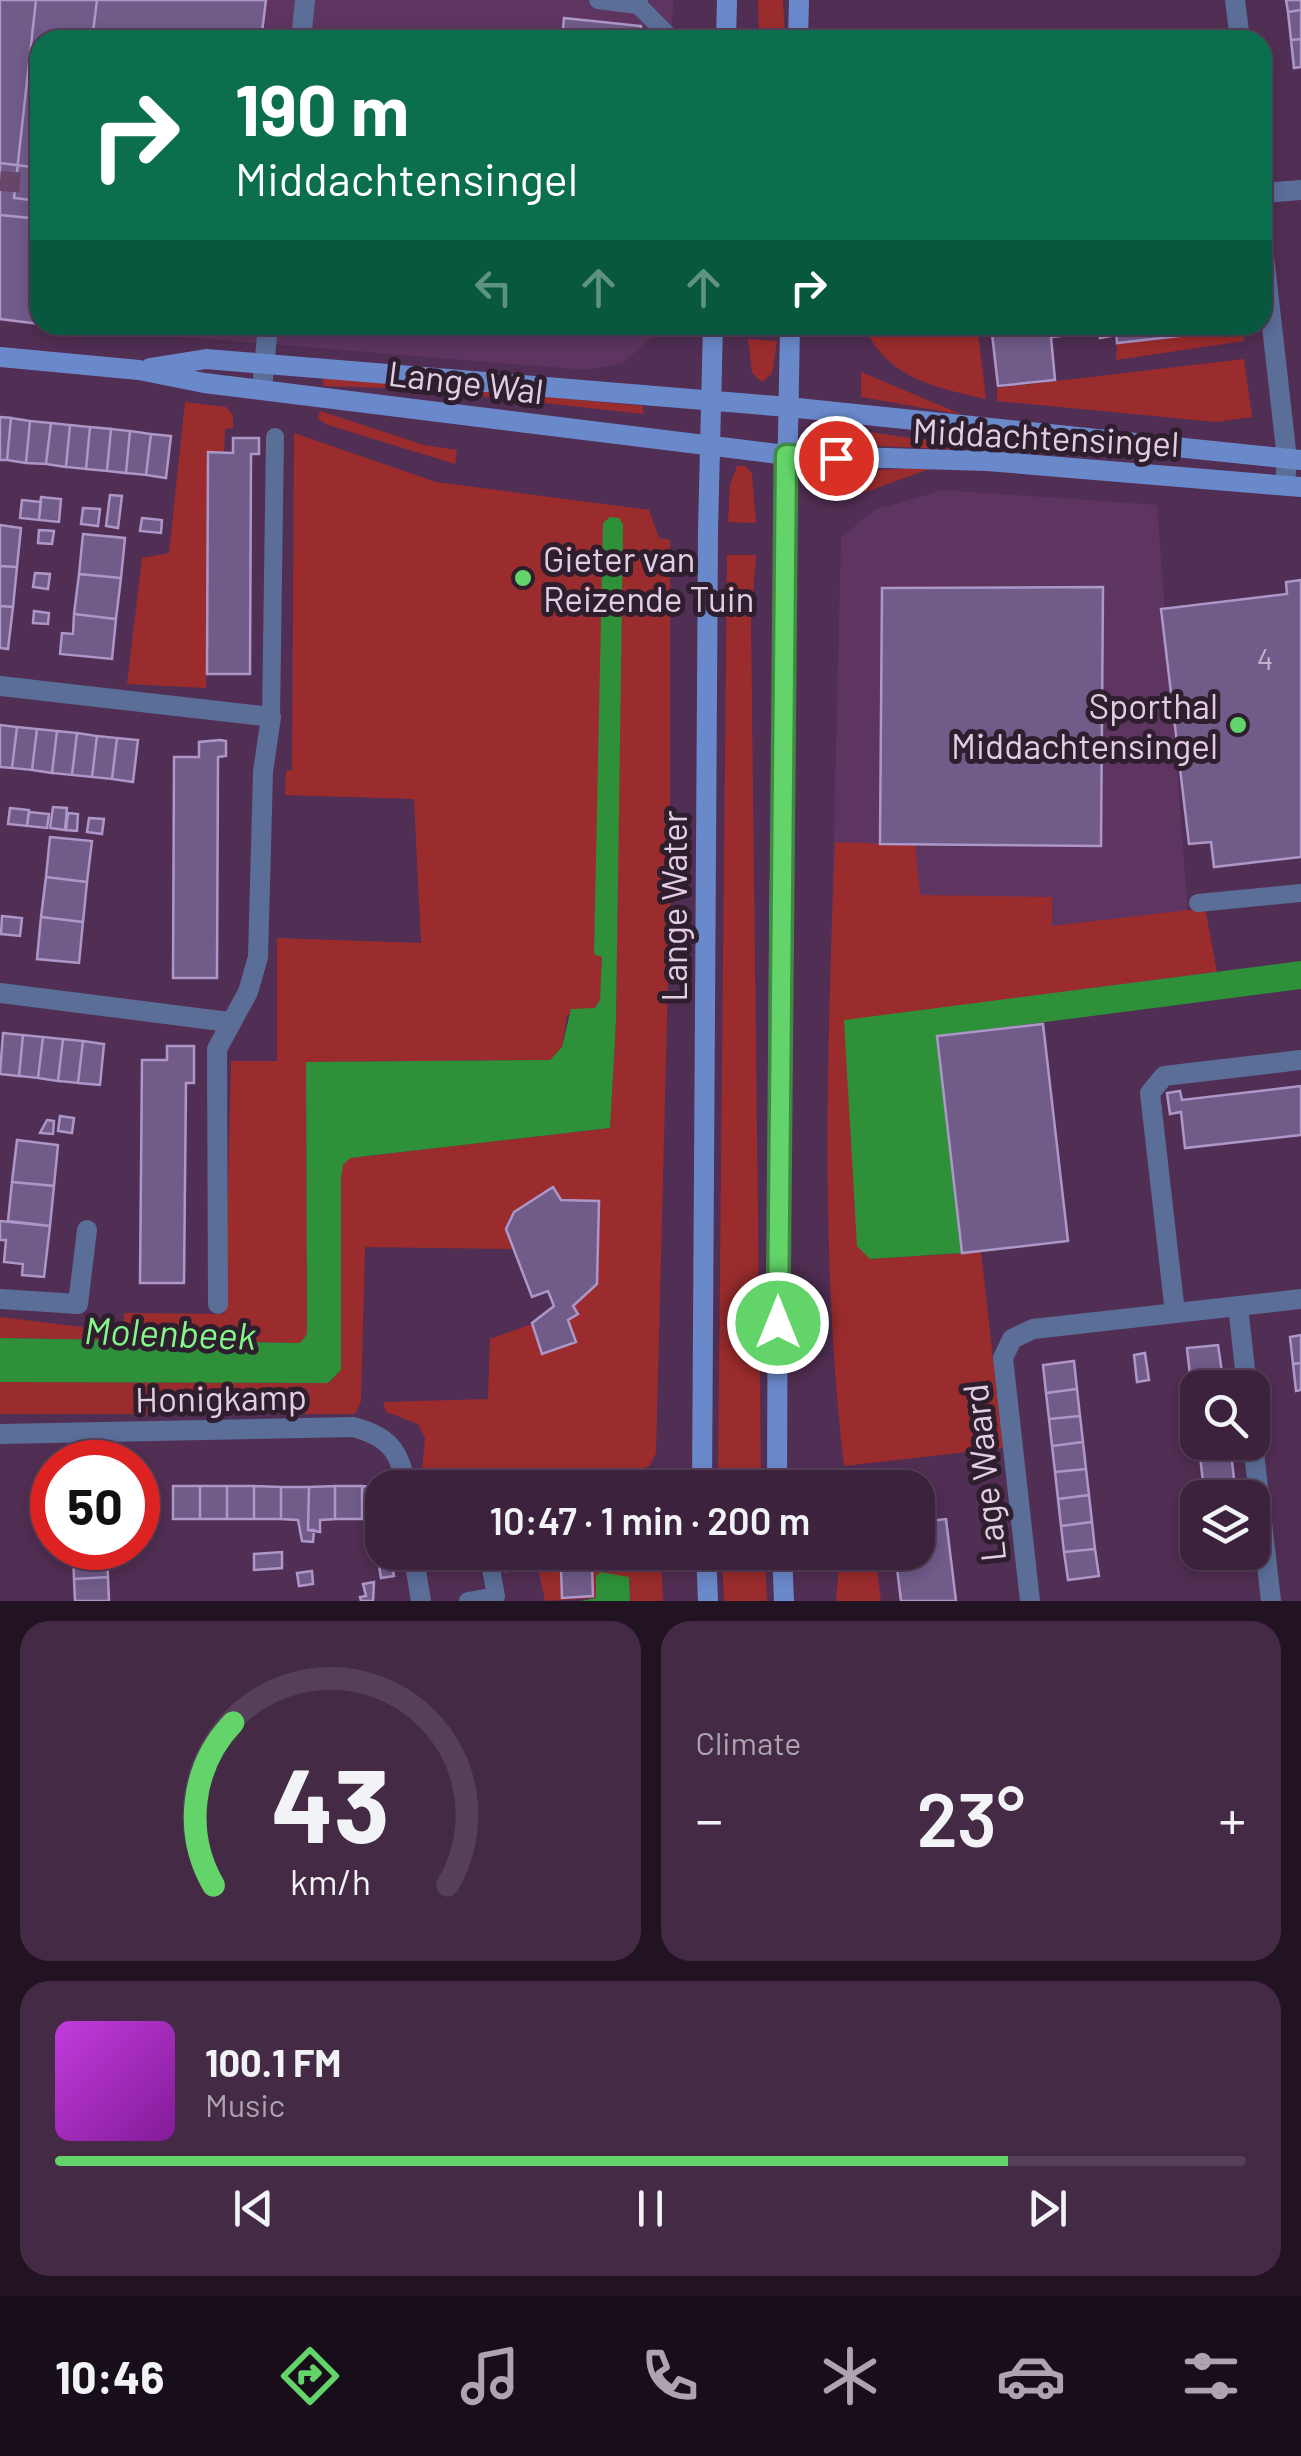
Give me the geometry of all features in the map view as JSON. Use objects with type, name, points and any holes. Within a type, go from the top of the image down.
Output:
[{"type":"main road","points":[[726,30],[727,0]]},
{"type":"main road","points":[[798,30],[800,0]]},
{"type":"main road","name":"Lange Water","points":[[702,1470],[713,335]]},
{"type":"main road","points":[[778,1470],[790,335]]},
{"type":"main road","name":"Lange Wal","points":[[0,357],[138,370],[786,455]]},
{"type":"main road","name":"Lange Wal","points":[[138,370],[206,359],[788,406]]},
{"type":"main road","name":"Middachtensingel","points":[[788,406],[1294,459]]},
{"type":"main road","name":"Middachtensingel","points":[[786,455],[986,461],[1293,486]]},
{"type":"main road","points":[[707,1570],[708,1601]]},
{"type":"main road","points":[[783,1570],[784,1601]]},
{"type":"street","points":[[302,30],[306,0]]},
{"type":"street","points":[[1235,0],[1239,30]]},
{"type":"street","points":[[1272,193],[1301,190]]},
{"type":"street","points":[[1272,307],[1294,459],[1293,486]]},
{"type":"street","points":[[262,389],[267,335]]},
{"type":"street","points":[[0,686],[270,717],[263,772],[258,958],[248,992],[217,1049],[218,1304]]},
{"type":"street","points":[[0,994],[229,1022]]},
{"type":"street","points":[[1301,1060],[1164,1076],[1150,1093],[1175,1313],[1301,1299]]},
{"type":"street","points":[[0,1298],[78,1304],[86,1230]]},
{"type":"street","points":[[1238,1306],[1245,1370]]},
{"type":"street","name":"Lage Waard","points":[[1030,1601],[1003,1358],[1012,1338],[1032,1328],[1175,1313]]},
{"type":"street","name":"Honigkamp","points":[[0,1434],[353,1427],[394,1446],[404,1470]]},
{"type":"street","points":[[1255,1460],[1271,1601]]},
{"type":"street","points":[[416,1570],[421,1601]]},
{"type":"lane","points":[[598,0],[639,3],[665,30]]},
{"type":"lane","points":[[270,717],[276,437]]},
{"type":"lane","points":[[1198,903],[1301,893]]},
{"type":"lane","points":[[468,1601],[496,1596],[491,1570]]},
{"type":"shaded area","points":[[0,0],[673,0],[672,30],[30,30],[30,324],[0,322]]},
{"type":"shaded area","points":[[758,0],[783,0],[784,30],[759,30]]},
{"type":"shaded area","points":[[159,335],[654,335],[623,363],[587,370]]},
{"type":"shaded area","points":[[869,335],[978,335],[986,399],[914,377],[898,369]]},
{"type":"shaded area","points":[[1243,335],[1244,341],[1116,360],[1117,343]]},
{"type":"shaded area","points":[[748,339],[777,341],[772,373],[762,382],[752,373]]},
{"type":"shaded area","points":[[1244,359],[1252,417],[1216,422],[997,401],[997,388]]},
{"type":"shaded area","points":[[861,372],[963,415],[861,397]]},
{"type":"shaded area","points":[[323,376],[643,406],[643,414],[419,389],[323,386]]},
{"type":"shaded area","points":[[185,402],[226,407],[233,415],[233,428],[225,429],[224,452],[209,452],[206,688],[127,684],[142,558],[169,553]]},
{"type":"shaded area","points":[[320,411],[424,445],[457,450],[455,464],[328,425],[318,419]]},
{"type":"shaded area","points":[[862,431],[959,445],[960,450],[862,445]]},
{"type":"shaded area","points":[[294,433],[436,482],[649,510],[659,538],[670,540],[670,901],[656,1453],[642,1470],[422,1470],[425,1438],[418,1424],[386,1412],[383,1402],[488,1399],[490,1339],[532,1324],[542,1354],[576,1342],[568,1320],[578,1314],[573,1306],[597,1284],[599,1202],[561,1200],[553,1187],[509,1217],[506,1231],[513,1249],[365,1247],[361,1401],[355,1414],[0,1414],[0,1382],[329,1383],[341,1370],[342,1165],[350,1158],[610,1128],[616,1022],[622,520],[600,1000],[595,1008],[567,1015],[562,1047],[550,1060],[306,1062],[307,1335],[300,1343],[0,1338],[0,1317],[123,1332],[124,1313],[225,1314],[231,1061],[277,1061],[277,938],[421,943],[414,799],[285,795],[286,771],[292,770]]},
{"type":"shaded area","points":[[737,466],[746,466],[752,474],[756,523],[728,522],[730,485]]},
{"type":"shaded area","points":[[935,467],[860,494],[860,471]]},
{"type":"shaded area","points":[[943,490],[1157,505],[1190,940],[831,956],[841,538],[874,510]]},
{"type":"shaded area","points":[[610,517],[619,518],[623,525],[616,1022],[610,1128],[350,1158],[343,1165],[341,1177],[341,1370],[328,1383],[0,1382],[0,1338],[300,1343],[307,1334],[306,1062],[550,1060],[562,1047],[571,1009],[595,1008],[600,1000],[602,957],[594,954],[603,523]]},
{"type":"shaded area","points":[[727,555],[756,555],[751,622],[761,1470],[718,1470]]},
{"type":"shaded area","points":[[835,842],[915,845],[920,895],[1052,897],[1052,926],[1205,908],[1217,972],[844,1021],[871,1259],[981,1252],[1003,1448],[844,1466],[828,1232]]},
{"type":"shaded area","points":[[1301,961],[1301,989],[937,1036],[962,1253],[870,1259],[857,1246],[844,1020]]},
{"type":"shaded area","points":[[539,1570],[662,1570],[663,1601],[630,1601],[629,1577],[596,1598],[545,1601]]},
{"type":"shaded area","points":[[723,1570],[766,1570],[767,1601],[724,1601]]},
{"type":"shaded area","points":[[839,1570],[877,1570],[881,1601],[836,1601]]},
{"type":"shaded area","points":[[601,1572],[629,1577],[630,1601],[581,1601],[596,1598],[596,1576]]},
{"type":"building","points":[[0,0],[266,0],[262,30],[30,30],[30,167],[0,163]]},
{"type":"building","points":[[36,0],[97,0],[93,30],[33,30]]},
{"type":"building","points":[[1286,0],[1301,0],[1301,10],[1288,12]]},
{"type":"building","points":[[1301,10],[1301,39],[1291,40],[1288,12]]},
{"type":"building","points":[[564,18],[641,26],[640,30],[563,30]]},
{"type":"building","points":[[1301,39],[1301,67],[1294,68],[1291,40]]},
{"type":"building","points":[[30,54],[30,200],[14,198]]},
{"type":"building","points":[[0,163],[30,167],[30,218],[0,215]]},
{"type":"building","points":[[0,215],[30,218],[30,323],[0,319]]},
{"type":"building","points":[[992,335],[1070,335],[1051,337],[1055,380],[998,386]]},
{"type":"building","points":[[1116,335],[1180,335],[1180,336],[1117,343]]},
{"type":"building","points":[[0,417],[11,418],[7,460],[0,460]]},
{"type":"building","points":[[11,418],[30,421],[26,463],[7,460]]},
{"type":"building","points":[[30,421],[51,423],[46,464],[26,463]]},
{"type":"building","points":[[51,423],[70,425],[66,467],[46,464]]},
{"type":"building","points":[[70,425],[90,427],[86,469],[66,467]]},
{"type":"building","points":[[90,427],[111,429],[107,471],[86,469]]},
{"type":"building","points":[[111,429],[130,431],[126,473],[107,471]]},
{"type":"building","points":[[130,431],[151,434],[146,475],[126,473]]},
{"type":"building","points":[[151,434],[171,436],[166,478],[146,475]]},
{"type":"building","points":[[233,438],[259,438],[259,454],[251,454],[250,674],[207,674],[208,452],[233,453]]},
{"type":"building","points":[[110,495],[122,496],[118,528],[106,526]]},
{"type":"building","points":[[41,497],[61,499],[59,522],[39,520]]},
{"type":"building","points":[[22,500],[41,502],[39,520],[20,518]]},
{"type":"building","points":[[83,508],[100,509],[98,526],[81,524]]},
{"type":"building","points":[[142,518],[162,520],[161,533],[140,531]]},
{"type":"building","points":[[0,525],[21,528],[17,567],[0,566]]},
{"type":"building","points":[[39,530],[54,531],[52,544],[38,543]]},
{"type":"building","points":[[83,534],[125,538],[121,578],[79,574]]},
{"type":"building","points":[[0,566],[17,567],[13,607],[0,606]]},
{"type":"building","points":[[35,573],[50,574],[48,589],[33,587]]},
{"type":"building","points":[[79,574],[121,578],[116,619],[74,614]]},
{"type":"building","name":"Sporthal Middachtensingel","points":[[1301,580],[1301,857],[1214,867],[1211,842],[1189,844],[1161,609],[1287,594],[1286,582]]},
{"type":"building","points":[[1103,587],[1101,846],[880,844],[882,588]]},
{"type":"building","points":[[0,606],[13,607],[8,649],[0,648]]},
{"type":"building","points":[[34,611],[49,613],[48,624],[33,623]]},
{"type":"building","points":[[74,614],[116,619],[112,659],[60,654],[62,633],[73,634]]},
{"type":"building","points":[[0,725],[17,727],[12,768],[0,767]]},
{"type":"building","points":[[17,727],[37,729],[32,770],[12,768]]},
{"type":"building","points":[[37,729],[57,731],[52,773],[32,770]]},
{"type":"building","points":[[57,731],[77,733],[72,775],[52,773]]},
{"type":"building","points":[[77,733],[97,736],[92,777],[72,775]]},
{"type":"building","points":[[97,736],[117,738],[112,779],[92,777]]},
{"type":"building","points":[[117,738],[138,740],[133,782],[112,779]]},
{"type":"building","points":[[226,741],[226,756],[218,757],[217,978],[173,978],[174,757],[199,757],[199,742]]},
{"type":"building","points":[[53,807],[67,808],[65,830],[50,828]]},
{"type":"building","points":[[10,808],[29,810],[27,826],[8,824]]},
{"type":"building","points":[[29,812],[49,814],[47,828],[27,826]]},
{"type":"building","points":[[68,813],[78,814],[77,831],[66,830]]},
{"type":"building","points":[[89,818],[104,819],[102,834],[87,832]]},
{"type":"building","points":[[50,837],[92,841],[87,882],[46,877]]},
{"type":"building","points":[[46,877],[87,882],[83,922],[41,917]]},
{"type":"building","points":[[2,916],[22,918],[20,936],[1,934]]},
{"type":"building","points":[[41,917],[83,922],[79,963],[37,959]]},
{"type":"building","points":[[1043,1024],[1068,1241],[962,1253],[937,1036]]},
{"type":"building","points":[[3,1033],[23,1035],[19,1076],[0,1074]]},
{"type":"building","points":[[23,1035],[43,1037],[38,1078],[19,1076]]},
{"type":"building","points":[[43,1037],[63,1039],[58,1081],[38,1078]]},
{"type":"building","points":[[63,1039],[83,1041],[78,1083],[58,1081]]},
{"type":"building","points":[[83,1041],[104,1044],[100,1085],[78,1083]]},
{"type":"building","points":[[167,1046],[194,1046],[194,1083],[186,1083],[184,1283],[140,1283],[142,1060],[167,1060]]},
{"type":"building","points":[[1301,1086],[1301,1135],[1185,1148],[1181,1112],[1170,1114],[1167,1093],[1180,1091],[1182,1100]]},
{"type":"building","points":[[60,1116],[74,1118],[72,1133],[58,1131]]},
{"type":"building","points":[[47,1120],[54,1121],[53,1134],[40,1133]]},
{"type":"building","points":[[17,1140],[58,1145],[54,1186],[12,1182]]},
{"type":"building","points":[[12,1182],[54,1186],[50,1226],[8,1221]]},
{"type":"building","points":[[553,1187],[561,1200],[599,1201],[597,1284],[573,1306],[578,1314],[568,1320],[576,1342],[542,1354],[532,1323],[554,1306],[548,1291],[532,1297],[506,1229],[514,1212]]},
{"type":"building","points":[[0,1221],[50,1226],[44,1277],[22,1275],[23,1264],[4,1262],[6,1240],[0,1240]]},
{"type":"building","points":[[1301,1335],[1301,1363],[1293,1364],[1290,1337]]},
{"type":"building","points":[[1218,1345],[1222,1370],[1189,1370],[1187,1348]]},
{"type":"building","points":[[1145,1353],[1149,1380],[1137,1382],[1134,1355]]},
{"type":"building","points":[[1074,1361],[1077,1389],[1046,1393],[1043,1365]]},
{"type":"building","points":[[1301,1363],[1301,1390],[1296,1391],[1293,1364]]},
{"type":"building","points":[[1077,1389],[1080,1416],[1049,1419],[1046,1393]]},
{"type":"building","points":[[1080,1416],[1083,1442],[1052,1446],[1049,1419]]},
{"type":"building","points":[[1083,1442],[1086,1469],[1055,1472],[1052,1446]]},
{"type":"building","points":[[1200,1460],[1232,1460],[1234,1479],[1203,1480]]},
{"type":"building","points":[[1086,1469],[1089,1495],[1058,1499],[1055,1472]]},
{"type":"building","points":[[173,1486],[200,1486],[200,1519],[173,1519]]},
{"type":"building","points":[[200,1486],[227,1486],[227,1519],[200,1519]]},
{"type":"building","points":[[227,1486],[254,1486],[254,1519],[227,1519]]},
{"type":"building","points":[[254,1486],[281,1487],[281,1519],[254,1519]]},
{"type":"building","points":[[335,1486],[362,1486],[362,1519],[335,1519]]},
{"type":"building","points":[[335,1486],[335,1519],[320,1520],[320,1532],[308,1530],[309,1487]]},
{"type":"building","points":[[362,1486],[365,1486],[365,1519]]},
{"type":"building","points":[[281,1487],[309,1487],[308,1530],[314,1530],[313,1542],[302,1541],[298,1520],[281,1519]]},
{"type":"building","points":[[1089,1495],[1092,1522],[1061,1526],[1058,1499]]},
{"type":"building","points":[[946,1519],[956,1601],[901,1601],[897,1570],[935,1570],[935,1520]]},
{"type":"building","points":[[1092,1522],[1095,1549],[1064,1552],[1061,1526]]},
{"type":"building","points":[[1095,1549],[1099,1576],[1068,1580],[1064,1552]]},
{"type":"building","points":[[282,1552],[282,1568],[254,1570],[254,1554]]},
{"type":"building","points":[[74,1570],[108,1570],[108,1577],[74,1579]]},
{"type":"building","points":[[380,1570],[393,1570],[394,1576],[381,1578]]},
{"type":"building","points":[[561,1570],[592,1570],[593,1596],[562,1598]]},
{"type":"building","points":[[312,1571],[313,1584],[299,1586],[297,1573]]},
{"type":"building","points":[[108,1577],[109,1601],[75,1601],[74,1579]]},
{"type":"building","points":[[374,1582],[373,1601],[361,1601],[360,1597],[366,1596],[363,1584]]},
{"type":"tunnel","points":[[0,181],[30,183]]},
{"type":"place","name":"Gieter van Reizende Tuin","points":[[523,578]]},
{"type":"place","name":"Sporthal Middachtensingel","points":[[1238,725]]},
{"type":"route","points":[[778,1323],[786,455],[836,458]]},
{"type":"water label","name":"Molenbeek","points":[[170,1332]]}]
